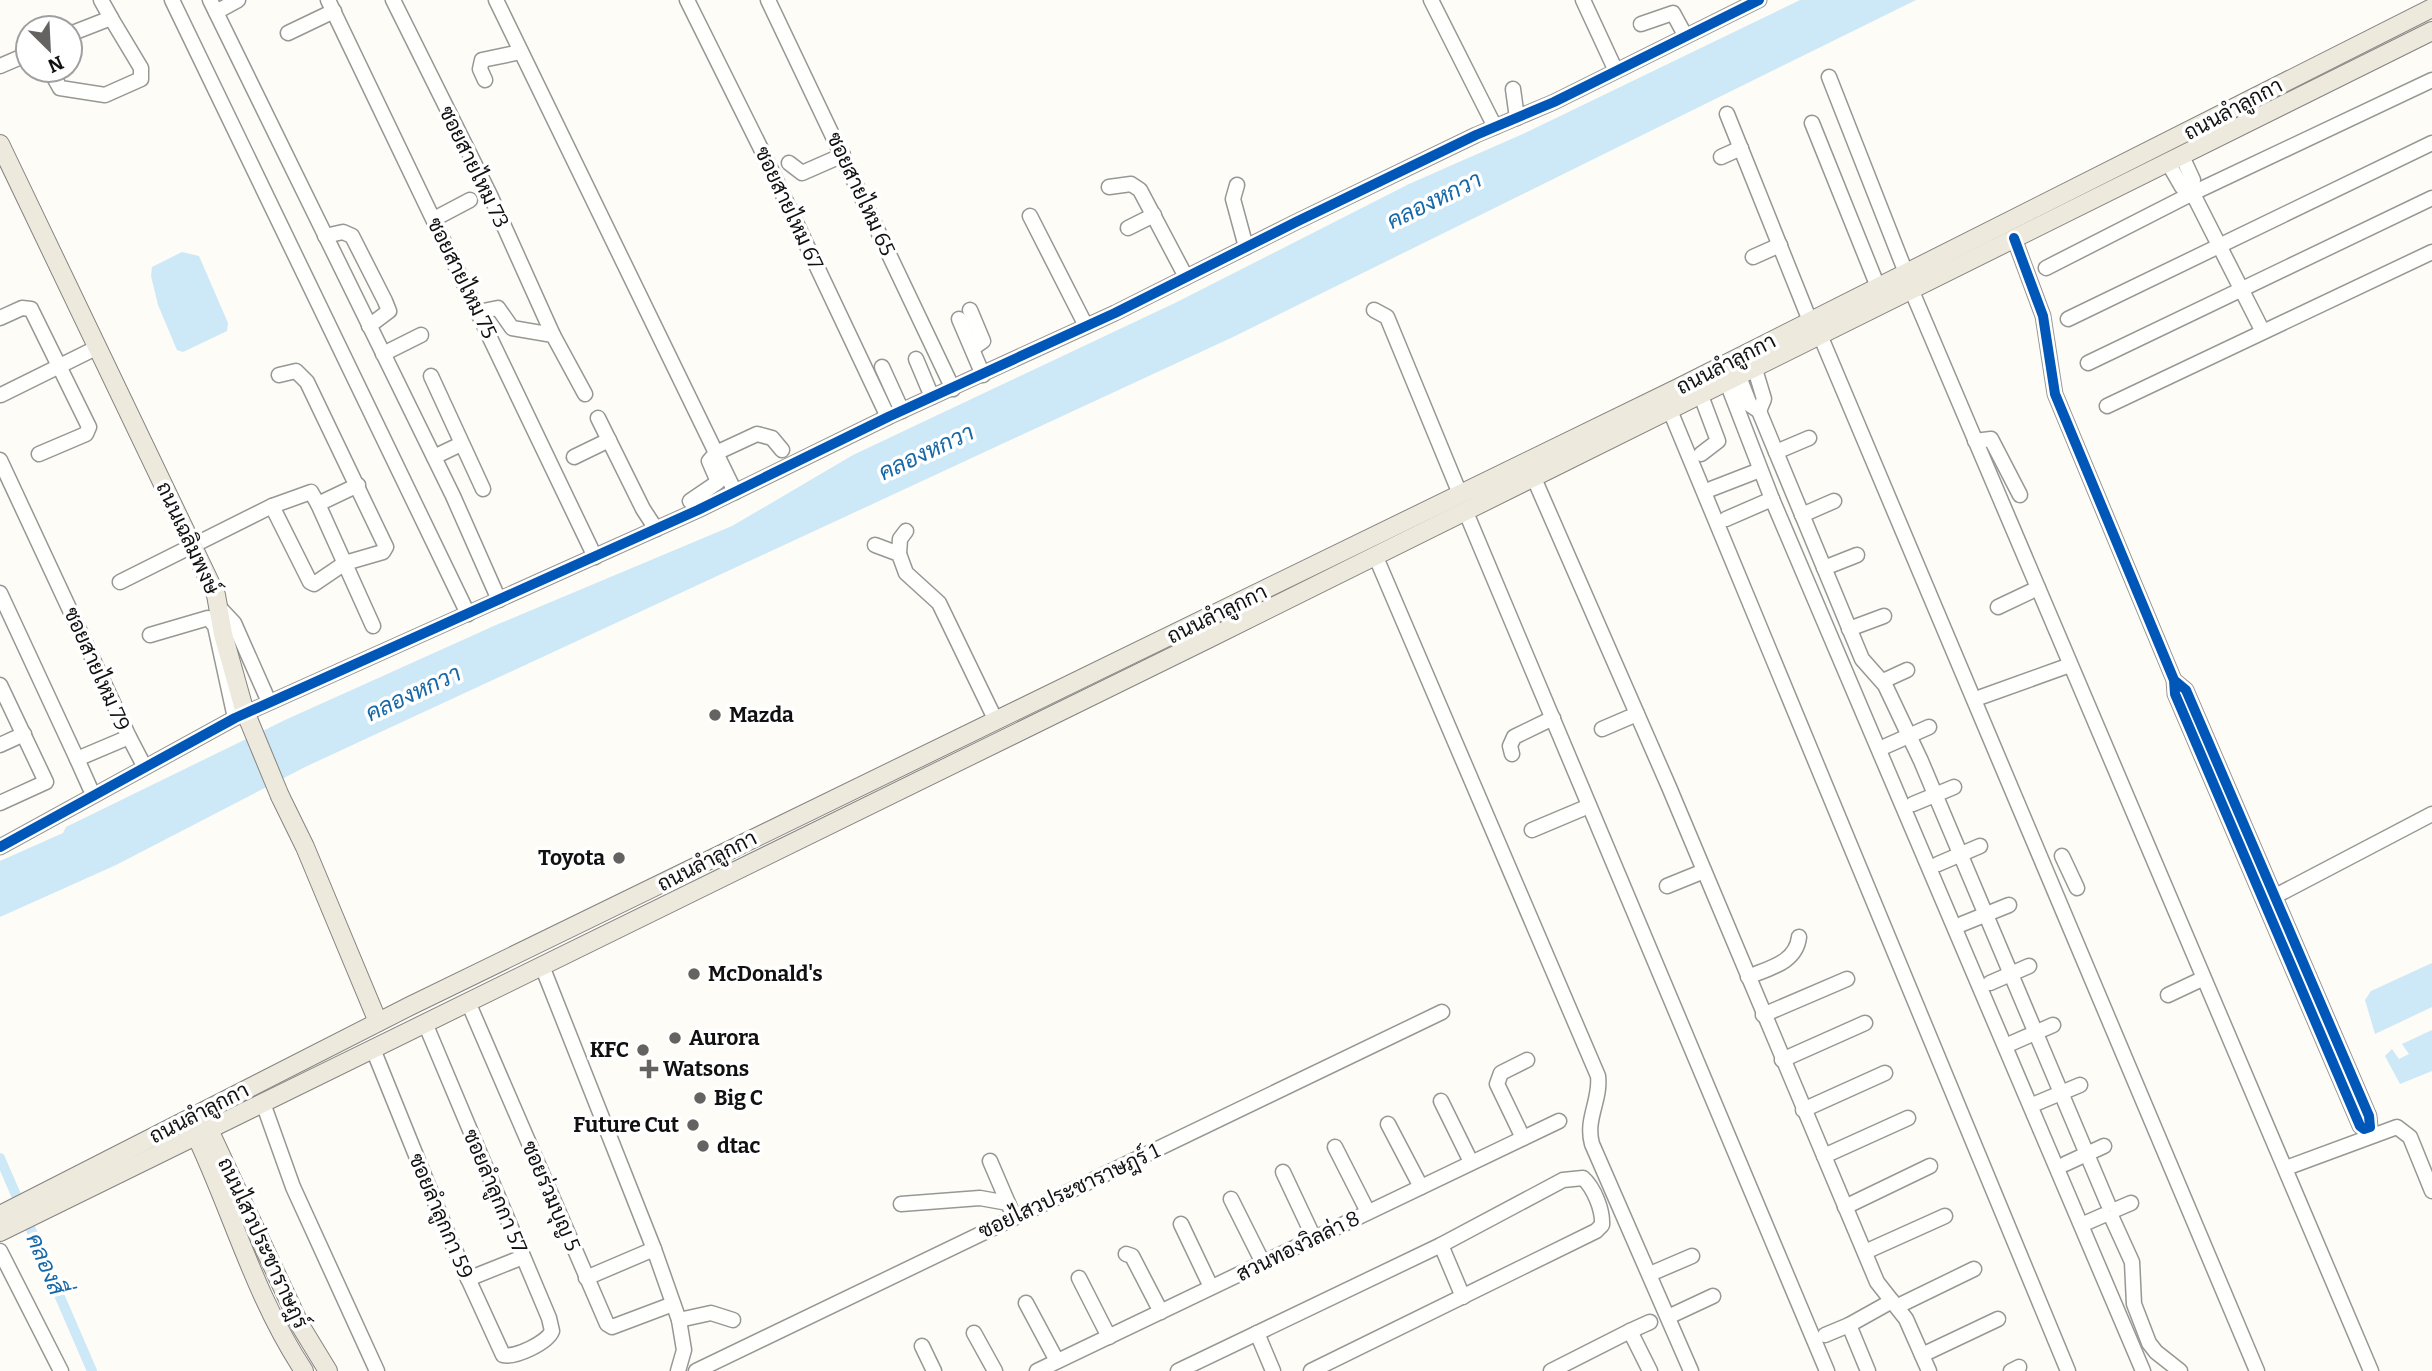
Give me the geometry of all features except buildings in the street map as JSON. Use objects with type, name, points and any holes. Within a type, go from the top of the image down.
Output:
[{"type":"main road","name":"ถนนลำลูกกา","points":[[1,1225],[194,1116],[378,1022],[996,721],[1463,502],[1909,281],[2306,70],[2432,8]]},
{"type":"main road","name":"ถนนลำลูกกา","points":[[49,1199],[195,1136],[263,1103],[1375,555],[1463,502],[1533,476],[1740,374],[1878,287],[1909,281],[2014,237],[2432,31]]},
{"type":"main road","name":"ถนนเฉลิมพงษ์","points":[[0,144],[217,601],[239,714],[310,858],[378,1022]]},
{"type":"main road","name":"ถนนไสวประชาราษฎร์","points":[[194,1116],[195,1136],[212,1152],[299,1325],[328,1371]]},
{"type":"main road","points":[[195,1136],[212,1152],[236,1116]]},
{"type":"main road","name":"ถนนไสวประชาราษฎร์","points":[[212,1152],[276,1328],[304,1371]]},
{"type":"street","points":[[58,84],[60,88],[98,95],[141,79],[141,68],[101,0]]},
{"type":"street","points":[[172,0],[468,614]]},
{"type":"street","points":[[238,0],[213,6],[434,457],[499,600]]},
{"type":"street","name":"ซอยสายไหม 73","points":[[393,0],[490,195],[553,335],[584,394]]},
{"type":"street","points":[[496,0],[736,492]]},
{"type":"street","name":"ซอยสายไหม 67","points":[[687,0],[888,417]]},
{"type":"street","name":"ซอยสายไหม 65","points":[[768,0],[953,389]]},
{"type":"street","points":[[1431,0],[1495,127]]},
{"type":"street","points":[[1584,0],[1615,69]]},
{"type":"street","points":[[0,847],[239,714],[736,492],[1759,0]]},
{"type":"street","points":[[288,33],[331,6]]},
{"type":"street","name":"ซอยสายไหม 75","points":[[331,6],[595,557]]},
{"type":"street","points":[[1641,24],[1673,13],[1685,35]]},
{"type":"street","points":[[84,29],[111,18]]},
{"type":"street","points":[[485,80],[480,69],[482,60],[521,52]]},
{"type":"street","points":[[1829,77],[1975,441],[2371,1371]]},
{"type":"street","points":[[2046,268],[2192,191],[2432,80]]},
{"type":"street","points":[[1513,89],[1517,118]]},
{"type":"street","points":[[1727,114],[2047,880],[2257,1371]]},
{"type":"street","points":[[1812,123],[1878,287]]},
{"type":"street","points":[[2068,318],[2432,143]]},
{"type":"street","points":[[1721,157],[1741,148]]},
{"type":"street","points":[[789,163],[802,173],[843,155]]},
{"type":"street","points":[[2174,157],[2193,180],[2192,191],[2262,330]]},
{"type":"street","points":[[1109,187],[1124,184],[1137,187],[1186,277]]},
{"type":"street","points":[[1237,185],[1233,199],[1246,247]]},
{"type":"street","points":[[2088,363],[2432,198]]},
{"type":"street","points":[[434,219],[470,200]]},
{"type":"street","points":[[1128,228],[1154,215]]},
{"type":"street","points":[[1030,216],[1086,326]]},
{"type":"street","points":[[325,236],[343,232],[352,236],[385,301],[389,311],[369,327]]},
{"type":"street","points":[[2014,237],[2043,316],[2055,394],[2174,680],[2186,690],[2212,765],[2326,1029],[2371,1121],[2370,1127],[2364,1129],[2360,1126],[2326,1029]]},
{"type":"street","points":[[1753,257],[1780,245]]},
{"type":"street","points":[[2107,406],[2262,330],[2432,252]]},
{"type":"street","points":[[0,318],[22,308],[31,309],[62,366],[88,431],[39,454]]},
{"type":"street","points":[[478,312],[498,308],[512,328],[553,335]]},
{"type":"street","points":[[1374,310],[1387,317],[1827,1371]]},
{"type":"street","points":[[965,315],[983,341],[973,348],[983,375]]},
{"type":"street","points":[[383,354],[421,335]]},
{"type":"street","points":[[1,395],[98,347]]},
{"type":"street","points":[[916,359],[932,397]]},
{"type":"street","points":[[882,366],[902,411]]},
{"type":"street","points":[[272,506],[310,582],[318,582],[345,563],[383,552],[386,547],[302,374],[296,371],[279,375]]},
{"type":"street","points":[[1740,374],[1764,399],[1759,411],[1849,629],[1862,659],[1883,681],[1961,854],[2132,1262],[2134,1304],[2149,1342],[2156,1352],[2179,1371]]},
{"type":"street","points":[[1740,374],[1760,470],[2143,1371]]},
{"type":"street","points":[[431,376],[483,489]]},
{"type":"street","points":[[1700,393],[1718,442],[1701,454]]},
{"type":"street","points":[[1669,408],[2068,1371]]},
{"type":"street","points":[[598,418],[643,509],[656,529]]},
{"type":"street","points":[[690,501],[718,482],[709,461],[716,453],[757,434],[772,438],[782,450]]},
{"type":"street","points":[[1776,452],[1810,438]]},
{"type":"street","points":[[1975,441],[1991,439],[2020,495]]},
{"type":"street","points":[[574,457],[609,440]]},
{"type":"street","points":[[434,457],[461,444]]},
{"type":"street","name":"ซอยสายไหม 79","points":[[0,460],[129,737],[77,759]]},
{"type":"street","points":[[1711,489],[1760,470]]},
{"type":"street","points":[[1533,476],[1882,1291],[1895,1304],[1929,1371]]},
{"type":"street","points":[[318,504],[358,485]]},
{"type":"street","points":[[120,582],[272,506],[311,492],[373,626]]},
{"type":"street","points":[[1726,519],[1772,499]]},
{"type":"street","points":[[1802,515],[1834,501]]},
{"type":"street","points":[[640,536],[643,509]]},
{"type":"street","points":[[906,531],[900,539],[899,554],[906,573],[939,603],[996,721]]},
{"type":"street","points":[[875,545],[899,554]]},
{"type":"street","points":[[1375,555],[1598,1076],[1600,1090],[1590,1120],[1590,1137],[1690,1371]]},
{"type":"street","points":[[1824,568],[1857,555]]},
{"type":"street","points":[[1998,607],[2038,588]]},
{"type":"street","points":[[0,593],[90,788]]},
{"type":"street","points":[[239,714],[215,626],[212,605],[217,601],[233,623],[269,702]]},
{"type":"street","points":[[1849,629],[1884,615]]},
{"type":"street","points":[[150,635],[208,618],[215,626]]},
{"type":"street","points":[[1981,697],[2070,665]]},
{"type":"street","points":[[1883,681],[1907,670]]},
{"type":"street","points":[[0,686],[47,782],[0,803]]},
{"type":"street","points":[[1602,729],[1637,714]]},
{"type":"street","points":[[1512,754],[1510,746],[1514,737],[1553,718]]},
{"type":"street","points":[[1886,746],[1929,727]]},
{"type":"street","points":[[0,745],[24,734]]},
{"type":"street","points":[[129,737],[141,760]]},
{"type":"street","points":[[1913,804],[1954,787]]},
{"type":"street","points":[[1532,830],[1589,806]]},
{"type":"street","points":[[2270,899],[2432,814]]},
{"type":"street","points":[[1938,864],[1980,846]]},
{"type":"street","points":[[2062,856],[2077,888]]},
{"type":"street","points":[[2047,880],[2068,870]]},
{"type":"street","points":[[1667,886],[1704,871]]},
{"type":"street","points":[[1962,924],[2009,905]]},
{"type":"street","points":[[1748,977],[1788,960],[1798,947],[1799,937]]},
{"type":"street","points":[[542,966],[654,1249],[679,1320],[684,1350],[678,1371]]},
{"type":"street","points":[[1990,984],[2029,966]]},
{"type":"street","points":[[1763,1015],[1847,979]]},
{"type":"street","points":[[2168,995],[2202,979]]},
{"type":"street","name":"ซอยร่วมบุญ 5","points":[[468,1002],[609,1326],[673,1304]]},
{"type":"street","name":"ซอยไสวประชาราษฎร์ 1","points":[[696,1371],[1442,1013]]},
{"type":"street","name":"ซอยลำลูกกา 57","points":[[425,1023],[552,1331],[547,1339],[529,1348]]},
{"type":"street","points":[[1782,1060],[1865,1023]]},
{"type":"street","points":[[2012,1043],[2053,1025]]},
{"type":"street","name":"ซอยลำลูกกา 59","points":[[373,1049],[502,1355],[511,1356],[529,1348]]},
{"type":"street","points":[[1523,1138],[1497,1084],[1501,1073],[1527,1060]]},
{"type":"street","points":[[1803,1110],[1885,1073]]},
{"type":"street","points":[[2037,1103],[2080,1085]]},
{"type":"street","points":[[1441,1101],[1471,1162]]},
{"type":"street","points":[[263,1103],[293,1187],[377,1371]]},
{"type":"street","points":[[1824,1156],[1908,1118]]},
{"type":"street","name":"สวนทองวิลล่า 8","points":[[1037,1371],[1559,1121]]},
{"type":"street","points":[[1388,1124],[1421,1186]]},
{"type":"street","points":[[2286,1168],[2397,1127],[2410,1137],[2431,1185]]},
{"type":"street","points":[[2064,1164],[2104,1146]]},
{"type":"street","points":[[1335,1147],[1368,1212]]},
{"type":"street","points":[[990,1161],[1014,1217]]},
{"type":"street","points":[[1845,1207],[1930,1166]]},
{"type":"street","points":[[1283,1172],[1314,1238]]},
{"type":"street","points":[[1178,1371],[1441,1245],[1563,1180],[1583,1178],[1589,1183],[1602,1216],[1602,1225],[1596,1231],[1311,1371]]},
{"type":"street","points":[[901,1204],[980,1198],[1007,1203]]},
{"type":"street","points":[[1231,1199],[1263,1263]]},
{"type":"street","points":[[2088,1222],[2131,1203]]},
{"type":"street","points":[[1865,1252],[1945,1216]]},
{"type":"street","points":[[1181,1224],[1211,1287]]},
{"type":"street","points":[[1441,1245],[1463,1297]]},
{"type":"street","points":[[586,1278],[654,1249]]},
{"type":"street","points":[[0,1251],[61,1371]]},
{"type":"street","points":[[1126,1254],[1132,1256],[1160,1312]]},
{"type":"street","points":[[1650,1274],[1692,1256]]},
{"type":"street","points":[[468,1279],[523,1257]]},
{"type":"street","points":[[1825,1335],[1974,1269]]},
{"type":"street","points":[[1079,1278],[1109,1336]]},
{"type":"street","points":[[1668,1317],[1713,1296]]},
{"type":"street","points":[[1026,1303],[1057,1361]]},
{"type":"street","points":[[679,1320],[711,1313],[733,1320]]},
{"type":"street","points":[[1922,1355],[1998,1319]]},
{"type":"street","points":[[1551,1371],[1650,1322]]},
{"type":"street","points":[[1849,1325],[1868,1371]]},
{"type":"street","points":[[1630,1331],[1650,1371]]},
{"type":"street","points":[[974,1333],[995,1371]]},
{"type":"street","points":[[1257,1333],[1273,1371]]},
{"type":"street","points":[[922,1346],[934,1371]]},
{"type":"water","name":"คลองหกวา","points":[[1800,0],[1916,0],[1233,337],[305,767],[116,865],[0,917],[0,861],[63,833],[66,827],[285,720],[496,625],[732,526],[853,455],[1177,302],[1409,184],[1525,133]]},
{"type":"water","points":[[182,252],[199,256],[228,323],[227,331],[183,352],[177,350],[158,305],[151,276],[152,267]]},
{"type":"water","points":[[2432,963],[2432,1007],[2375,1034],[2365,1000],[2371,991]]},
{"type":"water","points":[[2432,1030],[2432,1071],[2400,1084],[2385,1056],[2392,1049],[2399,1059],[2409,1054],[2402,1044]]},
{"type":"waterway","name":"คลองสี่","points":[[0,1158],[92,1371]]},
{"type":"cycle path","points":[[0,847],[235,718],[698,510],[888,417],[1115,313],[1476,135],[1554,102],[1759,0]]},
{"type":"cycle path","points":[[2014,238],[2043,316],[2055,394],[2174,680],[2175,694],[2360,1126],[2364,1129],[2370,1127],[2369,1116],[2186,690],[2174,680]]},
{"type":"place","name":"Mazda","points":[[715,715]]},
{"type":"place","name":"Toyota","points":[[619,858]]},
{"type":"place","name":"McDonald's","points":[[694,974]]},
{"type":"place","name":"Aurora","points":[[675,1038]]},
{"type":"place","name":"KFC","points":[[643,1050]]},
{"type":"place","name":"Watsons","points":[[649,1069]]},
{"type":"place","name":"Big C","points":[[700,1098]]},
{"type":"place","name":"Future Cut","points":[[693,1125]]},
{"type":"place","name":"dtac","points":[[703,1146]]}]
